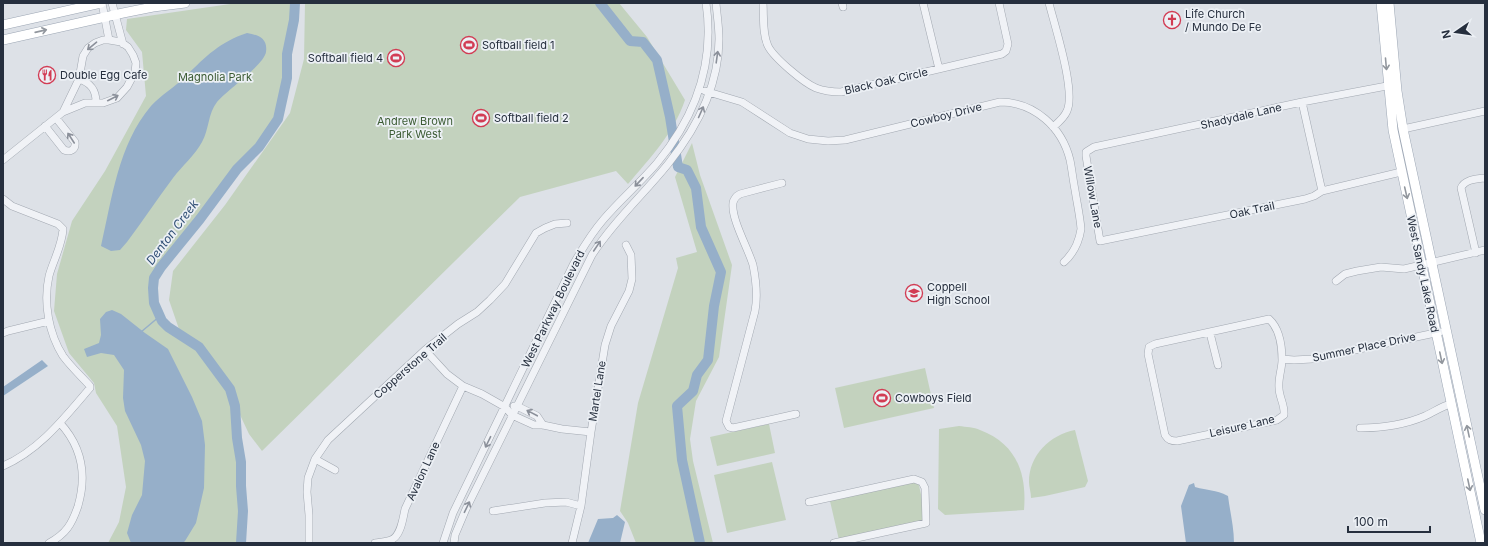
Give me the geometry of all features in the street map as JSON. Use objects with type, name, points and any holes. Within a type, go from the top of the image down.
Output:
[{"type":"main road","points":[[3,25],[102,3]]},
{"type":"main road","points":[[3,40],[115,14],[185,3]]},
{"type":"main road","name":"West Sandy Lake Road","points":[[1380,3],[1387,25]]},
{"type":"main road","name":"West Sandy Lake Road","points":[[1389,3],[1387,25],[1392,86],[1392,130],[1482,543]]},
{"type":"main road","points":[[3,31],[21,26],[26,20]]},
{"type":"main road","name":"West Sandy Lake Road","points":[[1392,86],[1403,129],[1485,510]]},
{"type":"street","points":[[102,3],[109,40]]},
{"type":"street","points":[[3,160],[63,112],[85,103],[103,102],[117,98],[127,86],[136,72],[136,63],[133,55],[123,44],[112,3]]},
{"type":"street","name":"West Parkway Boulevard","points":[[443,543],[453,513],[573,265],[588,239],[603,220],[665,153],[686,121],[695,104],[706,67],[709,31],[706,3]]},
{"type":"street","name":"West Parkway Boulevard","points":[[454,543],[466,509],[592,255],[607,232],[667,165],[697,121],[709,92],[718,56],[719,39],[716,3]]},
{"type":"street","name":"Black Oak Circle","points":[[763,3],[764,31],[769,47],[776,58],[809,84],[828,92],[841,92],[1002,54],[1006,51],[1008,44],[999,3]]},
{"type":"street","points":[[923,3],[938,69]]},
{"type":"street","points":[[1050,3],[1068,77],[1070,95],[1068,110],[1062,120],[1053,127]]},
{"type":"street","points":[[63,112],[79,79],[83,56],[88,48],[103,40],[112,40],[123,44]]},
{"type":"street","points":[[79,79],[90,85],[96,96],[96,102]]},
{"type":"street","name":"Shadydale Lane","points":[[1086,152],[1094,147],[1302,102],[1392,86]]},
{"type":"street","name":"Cowboy Drive","points":[[700,89],[733,98],[750,106],[790,133],[808,139],[828,142],[845,140],[1000,102],[1017,103],[1026,107],[1044,118],[1053,127],[1060,137],[1070,159],[1081,229],[1080,238],[1074,250],[1064,262]]},
{"type":"street","points":[[1302,102],[1322,191]]},
{"type":"street","points":[[1403,129],[1485,111]]},
{"type":"street","points":[[45,126],[64,150],[72,150],[75,146],[75,142],[56,118]]},
{"type":"street","name":"Willow Lane","points":[[1086,152],[1100,241]]},
{"type":"street","name":"Oak Trail","points":[[1100,241],[1305,199],[1322,191],[1401,172]]},
{"type":"street","points":[[1476,252],[1461,188],[1463,184],[1468,181],[1485,178]]},
{"type":"street","points":[[782,183],[740,194],[736,196],[733,202],[734,214],[752,264],[757,296],[753,317],[726,420],[729,427],[733,428],[796,414]]},
{"type":"street","points":[[3,199],[12,206],[58,224],[63,229],[62,237],[49,276],[47,290],[49,321],[54,340],[63,356],[73,369],[90,386],[90,388],[60,423],[44,439],[31,449],[3,466]]},
{"type":"street","name":"Copperstone Trail","points":[[309,543],[307,492],[308,478],[315,459],[328,440],[425,350],[458,324],[477,312],[490,300],[505,284],[536,233],[555,224],[567,223]]},
{"type":"street","name":"Martel Lane","points":[[572,543],[581,506],[605,346],[611,326],[630,291],[632,279],[631,255],[626,245]]},
{"type":"street","points":[[1336,281],[1345,274],[1363,270],[1381,268],[1404,269],[1485,250]]},
{"type":"street","name":"Leisure Lane","points":[[1269,320],[1276,325],[1282,359],[1279,389],[1285,407],[1284,415],[1277,420],[1177,441],[1170,441],[1164,435],[1148,354],[1149,347],[1155,344],[1269,320]]},
{"type":"street","points":[[3,333],[49,321]]},
{"type":"street","name":"Summer Place Drive","points":[[1282,359],[1312,359],[1446,330]]},
{"type":"street","points":[[1210,333],[1218,365]]},
{"type":"street","points":[[425,350],[447,374],[463,386],[482,394],[505,407],[512,415],[534,425],[591,432]]},
{"type":"street","name":"Avalon Lane","points":[[375,543],[392,540],[396,536],[400,528],[405,509],[463,386]]},
{"type":"street","points":[[1360,428],[1378,428],[1404,423],[1451,404]]},
{"type":"street","points":[[505,407],[517,406],[537,416],[543,425]]},
{"type":"street","points":[[48,543],[59,538],[70,525],[82,492],[83,483],[80,458],[74,442],[60,423]]},
{"type":"street","points":[[315,459],[335,470]]},
{"type":"street","points":[[809,502],[914,479],[922,482],[925,488],[926,523],[834,543]]},
{"type":"street","points":[[493,512],[545,502],[566,502],[581,506]]},
{"type":"green space","name":"Andrew Brown Park West","points":[[237,3],[295,3],[294,20],[287,54],[287,78],[278,119],[259,147],[237,169],[154,278],[154,303],[162,321],[168,327],[188,340],[180,332],[169,300],[173,271],[225,205],[290,113],[304,59],[305,3],[619,3],[647,37],[685,100],[675,123],[661,145],[628,184],[616,171],[520,197],[262,451],[249,434],[234,402],[241,462],[243,511],[241,543],[108,543],[119,522],[126,487],[117,426],[96,393],[94,383],[69,353],[54,311],[57,274],[72,221],[105,171],[146,96],[142,52],[126,30],[127,19]]},
{"type":"green space","points":[[692,143],[700,175],[732,265],[719,357],[696,401],[690,439],[693,461],[713,543],[636,543],[628,523],[620,511],[638,403],[678,268],[676,258],[697,252],[675,177]]},
{"type":"green space","points":[[925,368],[934,408],[844,428],[835,388]]},
{"type":"green space","points":[[769,424],[775,453],[717,466],[710,437]]},
{"type":"green space","points":[[959,426],[975,428],[993,436],[1003,443],[1011,452],[1017,462],[1024,484],[1024,510],[945,515],[938,509],[939,429]]},
{"type":"green space","points":[[1075,430],[1088,481],[1085,487],[1031,498],[1029,482],[1030,472],[1037,455],[1057,436]]},
{"type":"green space","points":[[772,462],[786,520],[727,533],[714,475]]},
{"type":"green space","points":[[918,481],[927,521],[839,540],[830,501]]},
{"type":"water","points":[[247,33],[258,36],[264,40],[266,52],[264,57],[259,64],[214,106],[204,137],[199,147],[173,178],[127,242],[120,250],[111,251],[101,246],[118,173],[131,138],[140,121],[155,102],[182,80],[214,50],[221,45]]},
{"type":"water","points":[[112,310],[121,314],[168,349],[192,397],[202,421],[205,445],[204,488],[196,523],[183,543],[131,543],[127,533],[132,515],[142,495],[145,461],[141,445],[125,411],[123,398],[124,370],[114,355],[101,353],[87,357],[84,349],[99,343],[101,335],[100,319],[106,312]]},
{"type":"water","points":[[42,360],[48,366],[3,396],[3,387]]},
{"type":"water","points":[[1194,483],[1195,487],[1215,491],[1228,496],[1233,525],[1234,543],[1186,543],[1181,506],[1189,485]]},
{"type":"water","points":[[617,515],[625,522],[620,543],[588,543],[598,519],[613,518]]},
{"type":"waterway","name":"Denton Creek","points":[[241,543],[243,511],[241,462],[237,438],[235,406],[230,389],[199,347],[168,327],[162,321],[154,303],[153,288],[154,278],[161,267],[200,219],[237,169],[259,147],[278,119],[287,78],[287,54],[294,20],[295,3]]},
{"type":"waterway","points":[[600,3],[630,41],[643,42],[657,60],[670,117],[678,167],[687,170],[696,188],[701,227],[721,272],[714,306],[708,360],[697,375],[693,391],[677,406],[682,460],[700,543]]},
{"type":"waterway","points":[[141,332],[160,316]]},
{"type":"place","name":"Life Church / Mundo De Fe","points":[[1172,20]]},
{"type":"place","name":"Softball field 1","points":[[469,45]]},
{"type":"place","name":"Softball field 4","points":[[396,58]]},
{"type":"place","name":"Double Egg Cafe","points":[[47,75]]},
{"type":"place","name":"Softball field 2","points":[[481,118]]},
{"type":"place","name":"Coppell High School","points":[[914,293]]},
{"type":"place","name":"Cowboys Field","points":[[882,398]]},
{"type":"park label","name":"Magnolia Park","points":[[215,77]]}]
